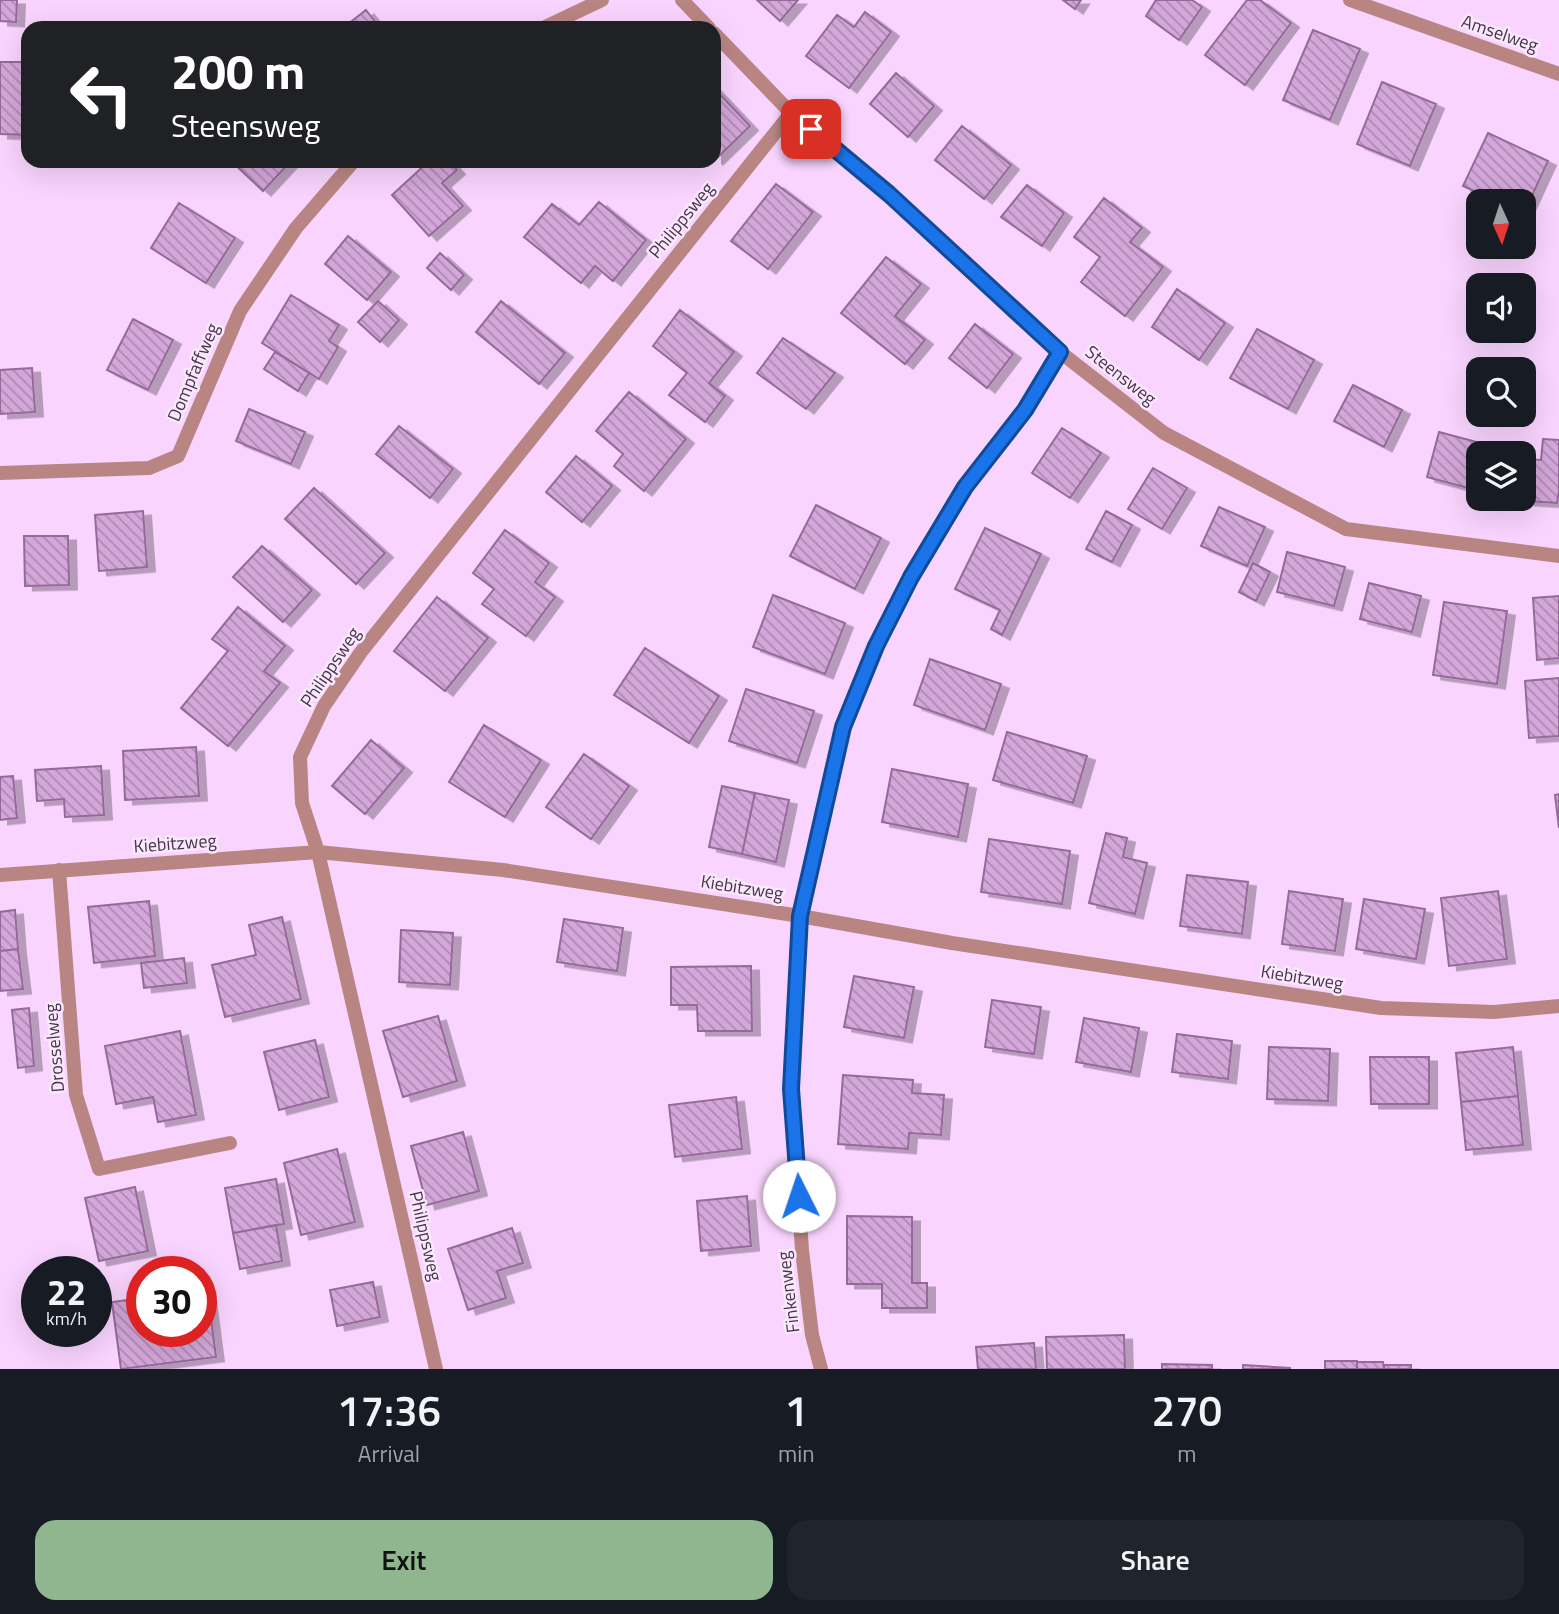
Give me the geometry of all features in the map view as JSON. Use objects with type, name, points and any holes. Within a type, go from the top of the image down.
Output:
[{"type":"street","points":[[558,21],[602,0]]},
{"type":"street","points":[[682,0],[702,21]]},
{"type":"street","name":"Amselweg","points":[[1350,0],[1559,74]]},
{"type":"street","name":"Steensweg","points":[[721,40],[792,113],[889,194],[1060,352],[1164,433],[1346,529],[1559,556]]},
{"type":"street","name":"Philippsweg","points":[[436,1369],[318,852],[302,803],[300,757],[324,706],[361,652],[792,113]]},
{"type":"street","name":"Dompfaffweg","points":[[0,473],[149,468],[178,456],[240,311],[296,228],[348,168]]},
{"type":"street","name":"Finkenweg","points":[[821,1369],[812,1335],[802,1250],[791,1089],[800,916],[843,727],[876,646],[911,577],[965,487],[1025,410],[1060,352]]},
{"type":"street","name":"Kiebitzweg","points":[[0,875],[318,852],[503,870],[800,916],[952,943],[1381,1008],[1494,1012],[1559,1006]]},
{"type":"street","name":"Drosselweg","points":[[59,870],[76,1095],[99,1169],[230,1143]]},
{"type":"building","points":[[0,0],[17,0],[16,22],[0,21]]},
{"type":"building","points":[[757,0],[798,0],[780,21]]},
{"type":"building","points":[[1063,0],[1081,0],[1075,9]]},
{"type":"building","points":[[1156,0],[1192,0],[1202,7],[1179,40],[1146,16]]},
{"type":"building","points":[[1247,0],[1260,0],[1291,23],[1245,85],[1205,55]]},
{"type":"building","points":[[366,10],[375,21],[352,21]]},
{"type":"building","points":[[865,12],[891,32],[849,88],[806,56],[837,15],[854,27]]},
{"type":"building","points":[[1313,30],[1360,49],[1330,120],[1283,100]]},
{"type":"building","points":[[0,62],[21,62],[21,135],[0,134]]},
{"type":"building","points":[[896,73],[934,106],[908,137],[870,104]]},
{"type":"building","points":[[1382,82],[1436,104],[1410,166],[1357,144]]},
{"type":"building","points":[[721,95],[750,126],[721,154]]},
{"type":"building","points":[[962,126],[1011,165],[984,199],[935,160]]},
{"type":"building","points":[[1488,133],[1548,161],[1535,189],[1470,189],[1463,186]]},
{"type":"building","points":[[238,168],[284,168],[263,191]]},
{"type":"building","points":[[421,168],[455,168],[457,170],[442,183],[463,206],[429,236],[392,195]]},
{"type":"building","points":[[776,184],[813,212],[768,269],[731,241]]},
{"type":"building","points":[[1027,185],[1064,213],[1042,246],[1001,217]]},
{"type":"building","points":[[1104,198],[1142,228],[1130,242],[1163,267],[1125,316],[1081,282],[1100,257],[1074,237]]},
{"type":"building","points":[[599,202],[646,240],[613,281],[595,266],[581,283],[524,237],[552,204],[579,225]]},
{"type":"building","points":[[179,203],[235,238],[206,283],[151,248]]},
{"type":"building","points":[[348,236],[391,272],[367,300],[325,264]]},
{"type":"building","points":[[440,253],[464,275],[451,290],[427,268]]},
{"type":"building","points":[[886,257],[921,284],[895,316],[925,340],[905,364],[841,313]]},
{"type":"building","points":[[1177,289],[1225,323],[1199,360],[1152,327]]},
{"type":"building","points":[[291,295],[339,325],[329,341],[338,347],[319,379],[262,343]]},
{"type":"building","points":[[378,301],[399,320],[380,342],[358,322]]},
{"type":"building","points":[[501,301],[565,353],[539,384],[476,332]]},
{"type":"building","points":[[680,310],[734,352],[709,383],[725,396],[705,422],[669,395],[687,373],[653,346]]},
{"type":"building","points":[[133,319],[173,340],[148,390],[107,370]]},
{"type":"building","points":[[975,324],[1013,354],[987,388],[949,358]]},
{"type":"building","points":[[1257,329],[1314,360],[1288,409],[1230,378]]},
{"type":"building","points":[[783,338],[835,373],[806,409],[757,373]]},
{"type":"building","points":[[275,352],[309,373],[298,391],[264,369]]},
{"type":"building","points":[[32,368],[35,412],[0,414],[0,370]]},
{"type":"building","points":[[1353,385],[1402,410],[1384,447],[1334,421]]},
{"type":"building","points":[[629,392],[686,439],[644,491],[614,466],[623,454],[596,431]]},
{"type":"building","points":[[249,409],[305,432],[291,464],[236,441]]},
{"type":"building","points":[[399,426],[453,469],[430,498],[376,454]]},
{"type":"building","points":[[1062,428],[1101,453],[1070,498],[1032,473]]},
{"type":"building","points":[[1439,432],[1473,441],[1466,441],[1466,488],[1427,477]]},
{"type":"building","points":[[1543,439],[1559,440],[1557,503],[1536,502],[1536,460],[1541,460]]},
{"type":"building","points":[[576,456],[612,486],[582,522],[546,492]]},
{"type":"building","points":[[1153,468],[1187,488],[1162,529],[1128,509]]},
{"type":"building","points":[[314,488],[385,553],[356,584],[285,519]]},
{"type":"building","points":[[816,505],[881,538],[855,589],[790,556]]},
{"type":"building","points":[[1219,507],[1265,527],[1247,566],[1201,546]]},
{"type":"building","points":[[143,511],[147,567],[99,571],[95,515]]},
{"type":"building","points":[[1106,511],[1132,525],[1112,562],[1086,549]]},
{"type":"building","points":[[985,528],[1041,554],[1002,635],[991,629],[1000,610],[955,589]]},
{"type":"building","points":[[505,530],[549,563],[535,582],[555,597],[526,636],[482,604],[494,589],[473,573]]},
{"type":"building","points":[[24,536],[68,536],[69,585],[25,586]]},
{"type":"building","points":[[262,546],[312,590],[283,622],[233,577]]},
{"type":"building","points":[[1287,552],[1345,567],[1334,606],[1277,592]]},
{"type":"building","points":[[1253,563],[1270,572],[1256,601],[1239,592]]},
{"type":"building","points":[[1369,583],[1421,596],[1412,632],[1360,619]]},
{"type":"building","points":[[773,595],[845,623],[825,674],[753,647]]},
{"type":"building","points":[[1559,596],[1559,658],[1537,660],[1533,598]]},
{"type":"building","points":[[437,597],[488,638],[445,691],[394,651]]},
{"type":"building","points":[[1444,602],[1507,611],[1497,684],[1433,675]]},
{"type":"building","points":[[238,607],[285,646],[264,671],[280,683],[228,746],[181,708],[228,651],[212,639]]},
{"type":"building","points":[[645,648],[719,696],[689,743],[614,695]]},
{"type":"building","points":[[930,659],[1001,684],[985,730],[914,705]]},
{"type":"building","points":[[1559,678],[1559,736],[1529,738],[1525,681]]},
{"type":"building","points":[[746,689],[814,711],[797,763],[729,741]]},
{"type":"building","points":[[484,725],[541,760],[505,817],[449,782]]},
{"type":"building","points":[[1007,732],[1087,756],[1073,803],[993,780]]},
{"type":"building","points":[[371,740],[404,768],[365,814],[332,786]]},
{"type":"building","points":[[196,747],[199,796],[125,800],[123,751]]},
{"type":"building","points":[[584,754],[629,786],[591,839],[546,807]]},
{"type":"building","points":[[101,766],[104,815],[65,817],[64,799],[37,801],[35,770]]},
{"type":"building","points":[[892,769],[968,784],[958,837],[882,822]]},
{"type":"building","points":[[13,776],[17,818],[0,820],[0,777]]},
{"type":"building","points":[[722,786],[755,793],[742,854],[709,847]]},
{"type":"building","points":[[755,793],[789,800],[776,862],[742,854]]},
{"type":"building","points":[[1559,794],[1559,828],[1555,795]]},
{"type":"building","points":[[1106,833],[1127,838],[1123,857],[1147,863],[1135,914],[1089,903]]},
{"type":"building","points":[[989,839],[1070,851],[1062,904],[981,892]]},
{"type":"building","points":[[1187,875],[1248,882],[1242,934],[1180,926]]},
{"type":"building","points":[[1289,891],[1343,899],[1335,951],[1282,944]]},
{"type":"building","points":[[1498,891],[1507,959],[1449,966],[1441,898]]},
{"type":"building","points":[[1364,899],[1425,909],[1416,959],[1356,949]]},
{"type":"building","points":[[149,901],[155,956],[94,963],[88,907]]},
{"type":"building","points":[[15,910],[18,949],[0,951],[0,912]]},
{"type":"building","points":[[282,917],[301,999],[225,1017],[212,965],[256,955],[249,925]]},
{"type":"building","points":[[564,919],[623,928],[617,971],[557,962]]},
{"type":"building","points":[[401,930],[453,933],[450,985],[399,982]]},
{"type":"building","points":[[18,949],[23,989],[0,991],[0,951]]},
{"type":"building","points":[[184,958],[187,983],[144,988],[141,963]]},
{"type":"building","points":[[751,966],[752,1031],[698,1031],[697,1005],[671,1005],[671,967]]},
{"type":"building","points":[[854,976],[914,987],[904,1038],[844,1027]]},
{"type":"building","points":[[992,1000],[1041,1007],[1034,1054],[985,1047]]},
{"type":"building","points":[[29,1008],[34,1066],[18,1068],[12,1010]]},
{"type":"building","points":[[438,1016],[457,1081],[403,1097],[383,1031]]},
{"type":"building","points":[[1084,1018],[1139,1028],[1131,1072],[1076,1062]]},
{"type":"building","points":[[180,1031],[196,1115],[158,1122],[153,1097],[116,1104],[105,1046]]},
{"type":"building","points":[[1177,1034],[1232,1041],[1228,1079],[1172,1072]]},
{"type":"building","points":[[315,1040],[329,1097],[279,1110],[264,1052]]},
{"type":"building","points":[[1269,1047],[1330,1049],[1328,1101],[1267,1099]]},
{"type":"building","points":[[1513,1047],[1518,1096],[1461,1102],[1456,1053]]},
{"type":"building","points":[[1370,1057],[1429,1057],[1429,1104],[1371,1104]]},
{"type":"building","points":[[843,1075],[913,1080],[912,1093],[944,1095],[941,1135],[909,1133],[908,1149],[838,1144]]},
{"type":"building","points":[[1518,1096],[1523,1145],[1466,1150],[1461,1102]]},
{"type":"building","points":[[736,1097],[742,1149],[675,1157],[669,1105]]},
{"type":"building","points":[[463,1132],[479,1191],[427,1205],[411,1146]]},
{"type":"building","points":[[337,1149],[355,1222],[301,1235],[284,1163]]},
{"type":"building","points":[[276,1179],[284,1224],[233,1233],[225,1188]]},
{"type":"building","points":[[135,1187],[148,1251],[112,1258],[112,1256],[98,1256],[85,1198]]},
{"type":"building","points":[[747,1196],[751,1246],[701,1251],[697,1201]]},
{"type":"building","points":[[847,1216],[912,1217],[912,1283],[927,1283],[927,1308],[882,1308],[882,1284],[847,1284]]},
{"type":"building","points":[[276,1225],[282,1261],[240,1269],[233,1233]]},
{"type":"building","points":[[512,1228],[523,1263],[497,1271],[506,1298],[468,1310],[448,1249]]},
{"type":"building","points":[[373,1282],[380,1317],[337,1326],[330,1290]]},
{"type":"building","points":[[126,1300],[126,1347],[215,1347],[216,1357],[121,1369],[112,1302]]},
{"type":"building","points":[[1124,1335],[1125,1369],[1047,1369],[1046,1337]]},
{"type":"building","points":[[1034,1343],[1036,1369],[978,1369],[976,1347]]},
{"type":"building","points":[[1325,1361],[1357,1361],[1357,1369],[1325,1369]]},
{"type":"building","points":[[1357,1362],[1383,1362],[1384,1369],[1357,1369]]},
{"type":"building","points":[[1162,1364],[1212,1365],[1212,1369],[1162,1369]]},
{"type":"building","points":[[1243,1365],[1290,1368],[1290,1369],[1243,1369]]},
{"type":"building","points":[[1384,1365],[1411,1365],[1411,1369],[1384,1369]]},
{"type":"route","points":[[799,1196],[791,1089],[800,916],[843,727],[876,646],[911,577],[965,487],[1025,410],[1060,352],[889,194],[811,129]]}]
